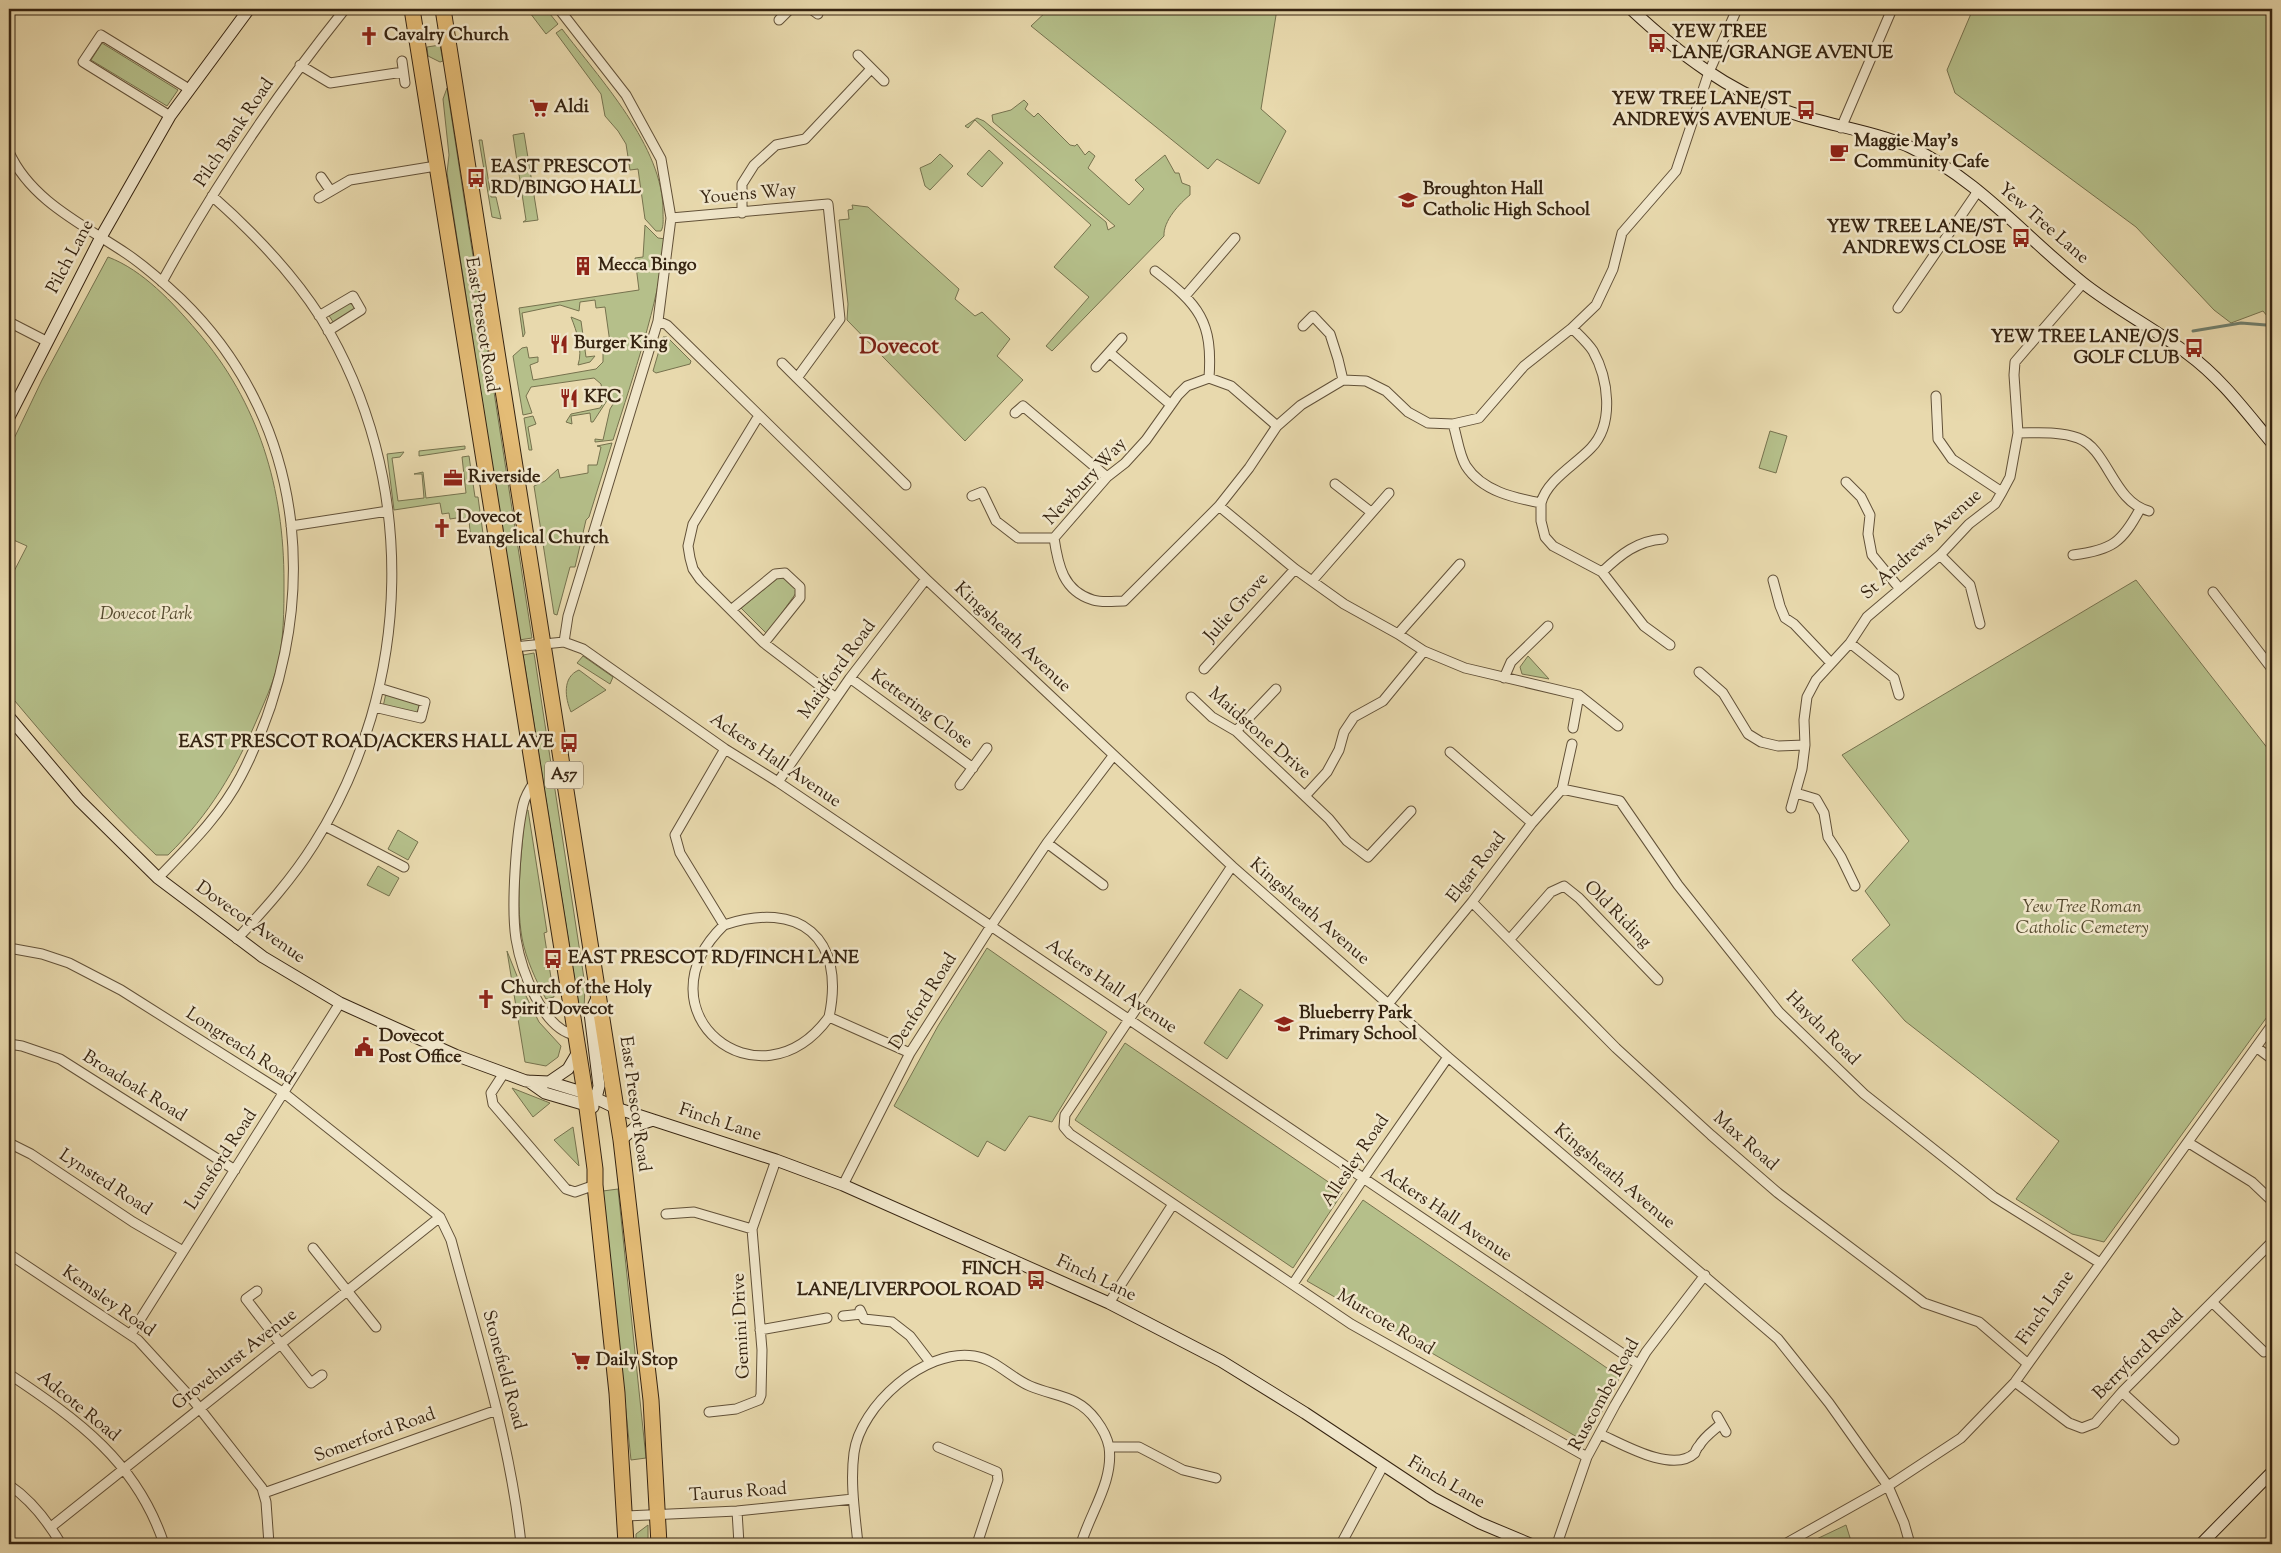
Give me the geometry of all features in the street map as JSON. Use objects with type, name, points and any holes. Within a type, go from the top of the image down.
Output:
[{"type":"highway","name":"East Prescot Road","points":[[412,9],[575,1035],[589,1099],[595,1186],[616,1386],[626,1516],[626,1544]]},
{"type":"highway","name":"East Prescot Road","points":[[443,9],[621,1140],[651,1400],[659,1544]]},
{"type":"street","name":"Pilch Lane","points":[[9,417],[46,341],[101,237],[170,116],[249,9]]},
{"type":"street","name":"Pilch Bank Road","points":[[162,282],[244,144],[300,65],[345,9]]},
{"type":"street","points":[[514,647],[564,642],[571,607],[658,321],[671,218],[661,159],[626,95],[560,9]]},
{"type":"street","points":[[779,20],[790,9]]},
{"type":"street","name":"Yew Tree Lane","points":[[1631,9],[1656,33],[1709,72],[1763,102],[1841,128],[1893,140],[1910,147],[1936,162],[1978,191],[2083,283],[2189,355],[2224,385],[2272,443]]},
{"type":"street","points":[[1303,326],[1313,316],[1330,334],[1342,380],[1366,381],[1386,391],[1408,412],[1428,423],[1453,424],[1479,418],[1524,366],[1572,328],[1596,305],[1613,269],[1622,233],[1676,171],[1709,72],[1737,9]]},
{"type":"street","points":[[1841,128],[1892,9]]},
{"type":"street","points":[[170,116],[83,62],[101,35],[189,89]]},
{"type":"street","points":[[858,55],[884,81]]},
{"type":"street","points":[[402,61],[405,83]]},
{"type":"street","points":[[300,65],[330,83],[403,72]]},
{"type":"street","points":[[742,213],[742,184],[754,165],[776,145],[805,140],[871,69]]},
{"type":"street","points":[[9,152],[16,167],[40,194],[87,230],[101,237],[162,282],[210,330],[246,384],[264,422],[286,490],[292,526],[294,570],[292,612],[288,646],[273,703],[241,776],[228,797],[201,832],[158,878]]},
{"type":"street","points":[[319,198],[350,180],[436,166]]},
{"type":"street","points":[[321,178],[330,190]]},
{"type":"street","points":[[1898,308],[1978,191]]},
{"type":"street","points":[[212,196],[266,247],[286,270],[319,316],[351,376],[370,426],[381,467],[388,511],[392,595],[388,640],[379,688],[354,768],[325,826],[277,895],[237,939]]},
{"type":"street","name":"Youens Way","points":[[671,218],[828,204],[840,319],[800,375]]},
{"type":"street","points":[[1186,295],[1235,238]]},
{"type":"street","points":[[1155,271],[1186,295],[1206,326],[1211,355],[1209,378],[1231,386],[1277,426]]},
{"type":"street","name":"St Andrews Avenue","points":[[1791,808],[1802,770],[1807,697],[1816,680],[1850,643],[1867,617],[1940,555],[1969,524],[1995,504],[2010,477],[2018,433],[2014,375],[2015,362],[2083,283]]},
{"type":"street","points":[[319,316],[353,296],[361,310],[328,332]]},
{"type":"street","name":"Kingsheath Avenue","points":[[658,321],[667,325],[758,418],[926,579],[1232,866],[1448,1057],[1778,1339],[1829,1403],[1888,1486],[1904,1523],[1910,1544]]},
{"type":"street","points":[[9,322],[46,341]]},
{"type":"street","points":[[1572,328],[1592,350],[1605,384],[1608,415],[1593,446],[1544,491],[1541,503],[1541,521],[1545,537],[1553,546],[1602,572],[1644,626],[1670,645]]},
{"type":"street","points":[[1096,367],[1122,338]]},
{"type":"street","points":[[1110,353],[1170,404]]},
{"type":"street","points":[[782,363],[800,375],[906,484]]},
{"type":"street","name":"Newbury Way","points":[[1209,378],[1188,386],[1170,404],[1146,440],[1125,463],[1107,477],[1054,538],[1058,568],[1077,593],[1094,601],[1124,601],[1219,506],[1249,468],[1277,426],[1301,405],[1342,380]]},
{"type":"street","points":[[1936,396],[1938,439],[1952,459],[2002,492]]},
{"type":"street","points":[[1015,413],[1023,406],[1107,477]]},
{"type":"street","points":[[758,418],[699,512],[689,535],[688,546],[692,569],[764,643],[836,698]]},
{"type":"street","points":[[1453,424],[1465,465],[1484,484],[1509,497],[1541,503]]},
{"type":"street","points":[[2018,433],[2058,433],[2080,439],[2098,455],[2126,496],[2144,510],[2119,542],[2090,553],[2073,554]]},
{"type":"street","points":[[1846,482],[1861,498],[1870,515],[1868,534],[1872,554],[1900,589]]},
{"type":"street","points":[[1335,484],[1371,512]]},
{"type":"street","points":[[972,496],[982,492],[996,521],[1018,538],[1054,538]]},
{"type":"street","points":[[1312,581],[1389,493]]},
{"type":"street","points":[[1219,506],[1295,569],[1344,604],[1398,634],[1424,652],[1465,668],[1579,695],[1618,726]]},
{"type":"street","points":[[292,526],[388,511]]},
{"type":"street","points":[[1602,572],[1622,553],[1647,540],[1663,540]]},
{"type":"street","points":[[1940,555],[1970,585],[1980,624]]},
{"type":"street","points":[[1398,634],[1460,564]]},
{"type":"street","name":"Julie Grove","points":[[1204,669],[1295,569]]},
{"type":"street","points":[[731,610],[775,574],[785,573],[790,575],[800,587],[802,593],[764,643]]},
{"type":"street","name":"Maidford Road","points":[[778,782],[850,678],[926,579]]},
{"type":"street","points":[[1773,580],[1785,618],[1794,624],[1831,663]]},
{"type":"street","points":[[2213,592],[2271,665]]},
{"type":"street","points":[[1504,678],[1511,662],[1548,626]]},
{"type":"street","name":"Ackers Hall Avenue","points":[[564,642],[583,649],[725,749],[778,782],[1638,1364]]},
{"type":"street","points":[[1850,643],[1894,678],[1899,695]]},
{"type":"street","name":"Maidstone Drive","points":[[1305,796],[1327,772],[1339,750],[1344,732],[1354,717],[1383,701],[1424,652]]},
{"type":"street","points":[[1699,672],[1723,693],[1748,734],[1761,742],[1778,746],[1805,745]]},
{"type":"street","name":"Kettering Close","points":[[850,678],[973,768]]},
{"type":"street","points":[[374,707],[421,718],[425,702],[379,688]]},
{"type":"street","points":[[1236,731],[1276,689]]},
{"type":"street","points":[[1573,728],[1579,695]]},
{"type":"street","name":"Maidstone Drive","points":[[1191,697],[1212,717],[1236,731],[1305,796],[1347,841],[1368,857],[1411,810]]},
{"type":"street","name":"Dovecot Avenue","points":[[9,717],[79,800],[158,878],[237,939],[340,1003],[455,1055],[526,1080],[549,1082],[589,1099]]},
{"type":"street","name":"Elgar Road","points":[[1388,1003],[1472,902],[1532,823],[1562,789],[1572,744]]},
{"type":"street","points":[[960,785],[987,748]]},
{"type":"street","points":[[724,925],[680,853],[675,835],[725,749]]},
{"type":"street","points":[[1450,752],[1532,823]]},
{"type":"street","name":"Denford Road","points":[[843,1186],[910,1053],[1046,843],[1113,756]]},
{"type":"street","points":[[535,780],[524,802],[521,818],[517,864],[516,938],[527,976],[548,1018],[560,1030],[575,1035]]},
{"type":"street","name":"Haydn Road","points":[[1562,789],[1620,801],[1678,885],[1779,1012],[1864,1094],[1994,1197],[2100,1263]]},
{"type":"street","points":[[1796,793],[1816,799],[1824,812],[1828,837],[1841,857],[1855,886]]},
{"type":"street","points":[[325,826],[404,867]]},
{"type":"street","points":[[1046,843],[1103,884]]},
{"type":"street","points":[[1129,1019],[1232,866]]},
{"type":"street","name":"Old Riding","points":[[1510,939],[1551,892],[1564,886],[1579,898],[1658,980]]},
{"type":"street","name":"Max Road","points":[[1472,902],[1616,1048],[1778,1193],[1924,1303],[1979,1322],[2028,1364]]},
{"type":"street","points":[[747,917],[784,918],[812,932],[823,945],[832,963],[834,979],[829,1017],[819,1031],[805,1041],[773,1056],[749,1056],[732,1050],[712,1036],[697,1015],[692,988],[698,960],[709,940],[724,925],[747,917]]},
{"type":"street","name":"Longreach Road","points":[[9,948],[55,958],[95,974],[284,1094],[437,1214]]},
{"type":"street","points":[[589,1099],[599,1086],[590,1013],[599,994]]},
{"type":"street","name":"Lunsford Road","points":[[131,1334],[340,1003]]},
{"type":"street","points":[[829,1017],[910,1053]]},
{"type":"street","name":"Murcote Road","points":[[1129,1019],[1065,1115],[1064,1127],[1070,1134],[1351,1324],[1587,1457]]},
{"type":"street","name":"Finch Lane","points":[[1785,1544],[1888,1486],[1961,1438],[2015,1382],[2189,1143],[2272,1025]]},
{"type":"street","name":"Broadoak Road","points":[[9,1044],[22,1046],[60,1059],[235,1170]]},
{"type":"street","points":[[2256,1047],[2272,1059]]},
{"type":"street","points":[[549,1082],[568,1069],[578,1052]]},
{"type":"street","name":"Allesley Road","points":[[1293,1284],[1363,1178],[1448,1057]]},
{"type":"street","points":[[504,1073],[491,1093],[493,1104],[564,1188],[573,1192],[595,1186]]},
{"type":"street","name":"Dovecot Avenue","points":[[526,1080],[545,1093],[589,1099]]},
{"type":"street","name":"Finch Lane","points":[[589,1099],[776,1160],[843,1186],[1110,1303],[1220,1361],[1305,1413],[1433,1498],[1480,1523],[1530,1544]]},
{"type":"street","points":[[621,1140],[638,1125],[653,1120]]},
{"type":"street","name":"Lynsted Road","points":[[9,1143],[31,1154],[133,1222],[183,1251]]},
{"type":"street","points":[[2189,1143],[2252,1182],[2272,1201]]},
{"type":"street","name":"Gemini Drive","points":[[710,1412],[736,1409],[759,1400],[763,1370],[752,1229],[776,1160]]},
{"type":"street","points":[[1110,1303],[1173,1204]]},
{"type":"street","points":[[666,1214],[694,1212],[752,1229]]},
{"type":"street","name":"Grovehurst Avenue","points":[[51,1527],[348,1291],[437,1214]]},
{"type":"street","name":"Stonefield Road","points":[[437,1214],[451,1240],[497,1410],[512,1475],[521,1544]]},
{"type":"street","name":"Berryford Road","points":[[2015,1382],[2069,1423],[2082,1428],[2095,1423],[2122,1392],[2272,1242]]},
{"type":"street","points":[[313,1248],[376,1327]]},
{"type":"street","name":"Kemsley Road","points":[[9,1254],[131,1334],[200,1408],[260,1484],[264,1493]]},
{"type":"street","name":"Ruscombe Road","points":[[1557,1544],[1587,1457],[1638,1364],[1670,1318],[1705,1275]]},
{"type":"street","points":[[257,1291],[246,1299],[280,1344],[311,1383],[322,1375]]},
{"type":"street","points":[[2213,1303],[2264,1352]]},
{"type":"street","points":[[843,1316],[861,1312],[864,1320],[892,1322],[910,1336],[930,1362]]},
{"type":"street","points":[[760,1330],[827,1318]]},
{"type":"street","points":[[858,1544],[853,1499],[854,1452],[865,1424],[874,1408],[902,1382],[930,1362],[948,1356],[973,1355],[982,1358],[1020,1382],[1076,1400],[1085,1406],[1100,1424],[1109,1447],[1108,1468],[1080,1544]]},
{"type":"street","name":"Adcote Road","points":[[9,1374],[54,1405],[100,1442],[125,1468],[146,1501],[164,1544]]},
{"type":"street","points":[[2122,1392],[2174,1440]]},
{"type":"street","name":"Somerford Road","points":[[264,1493],[497,1410]]},
{"type":"street","points":[[1600,1434],[1650,1456],[1671,1461],[1684,1459],[1695,1452],[1699,1445],[1721,1424]]},
{"type":"street","points":[[1109,1447],[1139,1446],[1183,1470],[1216,1478]]},
{"type":"street","points":[[938,1447],[997,1472],[998,1480],[977,1544]]},
{"type":"street","points":[[1341,1544],[1383,1466]]},
{"type":"street","points":[[2201,1544],[2272,1472]]},
{"type":"street","points":[[9,1485],[21,1493],[51,1527],[61,1544]]},
{"type":"street","points":[[264,1493],[269,1544]]},
{"type":"street","name":"Taurus Road","points":[[626,1516],[737,1511],[853,1499]]},
{"type":"street","points":[[737,1511],[739,1544]]},
{"type":"green space","points":[[527,9],[546,9],[558,24],[546,34]]},
{"type":"green space","points":[[1049,9],[1277,9],[1261,109],[1286,131],[1259,184],[1217,159],[1208,169],[1031,26]]},
{"type":"green space","points":[[1973,9],[2272,9],[2272,322],[2263,311],[2231,323],[2214,310],[2136,227],[1955,93],[1947,70]]},
{"type":"green space","points":[[562,29],[627,114],[641,138],[653,163],[660,187],[663,212],[663,227],[661,231],[656,231],[645,219],[638,169],[630,170],[626,144],[605,116],[601,94],[556,33]]},
{"type":"green space","points":[[102,43],[178,90],[167,106],[91,60]]},
{"type":"green space","points":[[440,45],[443,61],[440,62],[428,56],[427,47]]},
{"type":"green space","points":[[447,88],[532,638],[519,640],[447,173],[449,155],[443,99]]},
{"type":"green space","points":[[1024,100],[1028,104],[1025,109],[1034,117],[1038,113],[1070,145],[1075,146],[1077,144],[1085,155],[1089,151],[1095,156],[1088,168],[1129,205],[1144,189],[1135,180],[1165,155],[1175,173],[1179,173],[1182,183],[1190,186],[1190,195],[1169,219],[1164,230],[1164,236],[1052,351],[1046,346],[1089,297],[1054,267],[1091,225],[975,120],[968,128],[965,126],[977,118],[984,121],[1106,222],[1108,230],[1115,226],[993,122],[992,115],[1011,110]]},
{"type":"green space","points":[[524,133],[538,220],[523,222],[526,220],[513,135]]},
{"type":"green space","points":[[479,140],[482,140],[491,197],[496,197],[501,219],[492,217]]},
{"type":"green space","points":[[989,150],[1003,163],[982,187],[967,174]]},
{"type":"green space","points":[[940,154],[953,166],[930,190],[925,186],[920,168],[931,163]]},
{"type":"green space","points":[[852,205],[868,207],[959,289],[955,299],[975,316],[982,312],[1010,339],[997,356],[1023,380],[965,441],[847,320],[848,304],[839,220],[849,219],[848,210],[853,209]]},
{"type":"green space","points":[[645,225],[658,238],[666,239],[651,316],[613,440],[595,442],[595,439],[603,440],[610,409],[615,401],[602,391],[601,384],[594,378],[531,387],[526,396],[532,413],[523,415],[513,356],[522,348],[527,347],[529,358],[538,357],[538,362],[530,365],[533,380],[596,369],[603,362],[603,352],[611,350],[605,307],[596,308],[595,300],[580,302],[579,311],[560,305],[522,313],[525,333],[523,337],[519,308],[639,290],[635,258],[643,257]]},
{"type":"green space","name":"Dovecot Park","points":[[108,257],[133,270],[157,288],[178,309],[219,359],[237,387],[252,417],[264,448],[273,480],[283,547],[284,615],[279,657],[271,687],[240,756],[220,791],[197,824],[168,855],[156,855],[117,817],[9,694],[9,581],[27,546],[9,538],[9,449],[42,380]]},
{"type":"green space","points":[[349,303],[353,305],[355,310],[335,325],[328,314]]},
{"type":"green space","points":[[571,317],[581,321],[586,357],[595,356],[590,362],[578,365],[580,347]]},
{"type":"green space","points":[[663,337],[667,337],[691,361],[690,364],[656,373],[653,371]]},
{"type":"green space","points":[[603,395],[608,399],[593,422],[591,422],[590,413],[571,416],[572,424],[566,422],[571,414],[600,408],[604,402]]},
{"type":"green space","points":[[533,416],[536,424],[528,427],[532,450],[529,450],[524,418]]},
{"type":"green space","points":[[1770,431],[1787,436],[1776,473],[1759,468]]},
{"type":"green space","points":[[612,443],[589,517],[586,520],[575,567],[570,567],[557,615],[554,614],[534,486],[545,481],[558,469],[560,478],[588,473],[588,465],[597,465],[601,447],[597,446]]},
{"type":"green space","points":[[465,446],[465,449],[419,456],[419,451]]},
{"type":"green space","points":[[404,452],[400,457],[392,458],[398,501],[424,498],[422,474],[414,474],[423,472],[426,498],[466,493],[462,457],[469,456],[475,497],[478,497],[484,541],[471,542],[469,520],[464,520],[463,517],[450,519],[449,513],[442,514],[440,503],[394,510],[387,454]]},
{"type":"green space","points":[[778,578],[785,578],[796,589],[796,593],[767,634],[741,608]]},
{"type":"green space","name":"Yew Tree Roman Catholic Cemetery","points":[[2136,580],[2272,754],[2272,1010],[2104,1242],[2072,1234],[2016,1199],[2059,1141],[1905,1021],[1852,960],[1890,925],[1865,891],[1909,841],[1842,755]]},
{"type":"green space","points":[[534,653],[585,985],[584,1010],[580,1013],[523,655]]},
{"type":"green space","points":[[583,656],[613,677],[610,684],[577,663]]},
{"type":"green space","points":[[1528,656],[1549,679],[1522,674],[1520,667]]},
{"type":"green space","points":[[579,670],[606,690],[571,712],[567,701],[566,688],[570,678]]},
{"type":"green space","points":[[386,693],[420,704],[416,716],[383,707]]},
{"type":"green space","points":[[528,810],[547,932],[544,933],[554,997],[546,999],[529,962],[522,938],[520,922],[521,858],[525,811]]},
{"type":"green space","points":[[398,830],[418,842],[408,860],[388,849]]},
{"type":"green space","points":[[378,866],[399,878],[389,896],[367,885]]},
{"type":"green space","points":[[987,948],[1107,1032],[1052,1122],[1029,1116],[1005,1151],[987,1141],[978,1157],[894,1106],[938,1026]]},
{"type":"green space","points":[[507,951],[521,986],[539,1022],[561,1046],[558,1057],[546,1066],[525,1062]]},
{"type":"green space","points":[[1240,989],[1263,1005],[1227,1059],[1204,1043]]},
{"type":"green space","points":[[1125,1043],[1343,1192],[1293,1268],[1075,1120]]},
{"type":"green space","points":[[512,1088],[550,1103],[533,1117]]},
{"type":"green space","points":[[573,1127],[579,1166],[554,1140]]},
{"type":"green space","points":[[618,1189],[646,1458],[631,1460],[603,1191]]},
{"type":"green space","points":[[1363,1200],[1620,1377],[1605,1407],[1584,1441],[1307,1281]]},
{"type":"green space","points":[[648,1525],[648,1544],[636,1544],[636,1534]]},
{"type":"green space","points":[[1846,1525],[1852,1544],[1806,1544]]},
{"type":"waterway","points":[[2193,331],[2241,323],[2266,325],[2272,323]]},
{"type":"place","name":"Cavalry Church","points":[[369,36]]},
{"type":"place","name":"YEW TREE LANE/GRANGE AVENUE","points":[[1657,43]]},
{"type":"place","name":"Aldi","points":[[539,108]]},
{"type":"place","name":"YEW TREE LANE/ST ANDREWS AVENUE","points":[[1806,110]]},
{"type":"place","name":"Maggie May's Community Cafe","points":[[1839,152]]},
{"type":"place","name":"EAST PRESCOT RD/BINGO HALL","points":[[476,178]]},
{"type":"place","name":"Broughton Hall Catholic High School","points":[[1408,200]]},
{"type":"place","name":"YEW TREE LANE/ST ANDREWS CLOSE","points":[[2021,238]]},
{"type":"place","name":"Mecca Bingo","points":[[583,266]]},
{"type":"place","name":"Burger King","points":[[559,344]]},
{"type":"place","name":"YEW TREE LANE/O/S GOLF CLUB","points":[[2194,348]]},
{"type":"place","name":"KFC","points":[[569,398]]},
{"type":"place","name":"Riverside","points":[[453,478]]},
{"type":"place","name":"Dovecot Evangelical Church","points":[[442,528]]},
{"type":"place","name":"EAST PRESCOT ROAD/ACKERS HALL AVE","points":[[569,743]]},
{"type":"place","name":"EAST PRESCOT RD/FINCH LANE","points":[[553,959]]},
{"type":"place","name":"Church of the Holy Spirit Dovecot","points":[[486,999]]},
{"type":"place","name":"Blueberry Park Primary School","points":[[1284,1024]]},
{"type":"place","name":"Dovecot Post Office","points":[[364,1047]]},
{"type":"place","name":"FINCH LANE/LIVERPOOL ROAD","points":[[1036,1280]]},
{"type":"place","name":"Daily Stop","points":[[581,1361]]},
{"type":"district","name":"Dovecot","points":[[899,348]]}]
